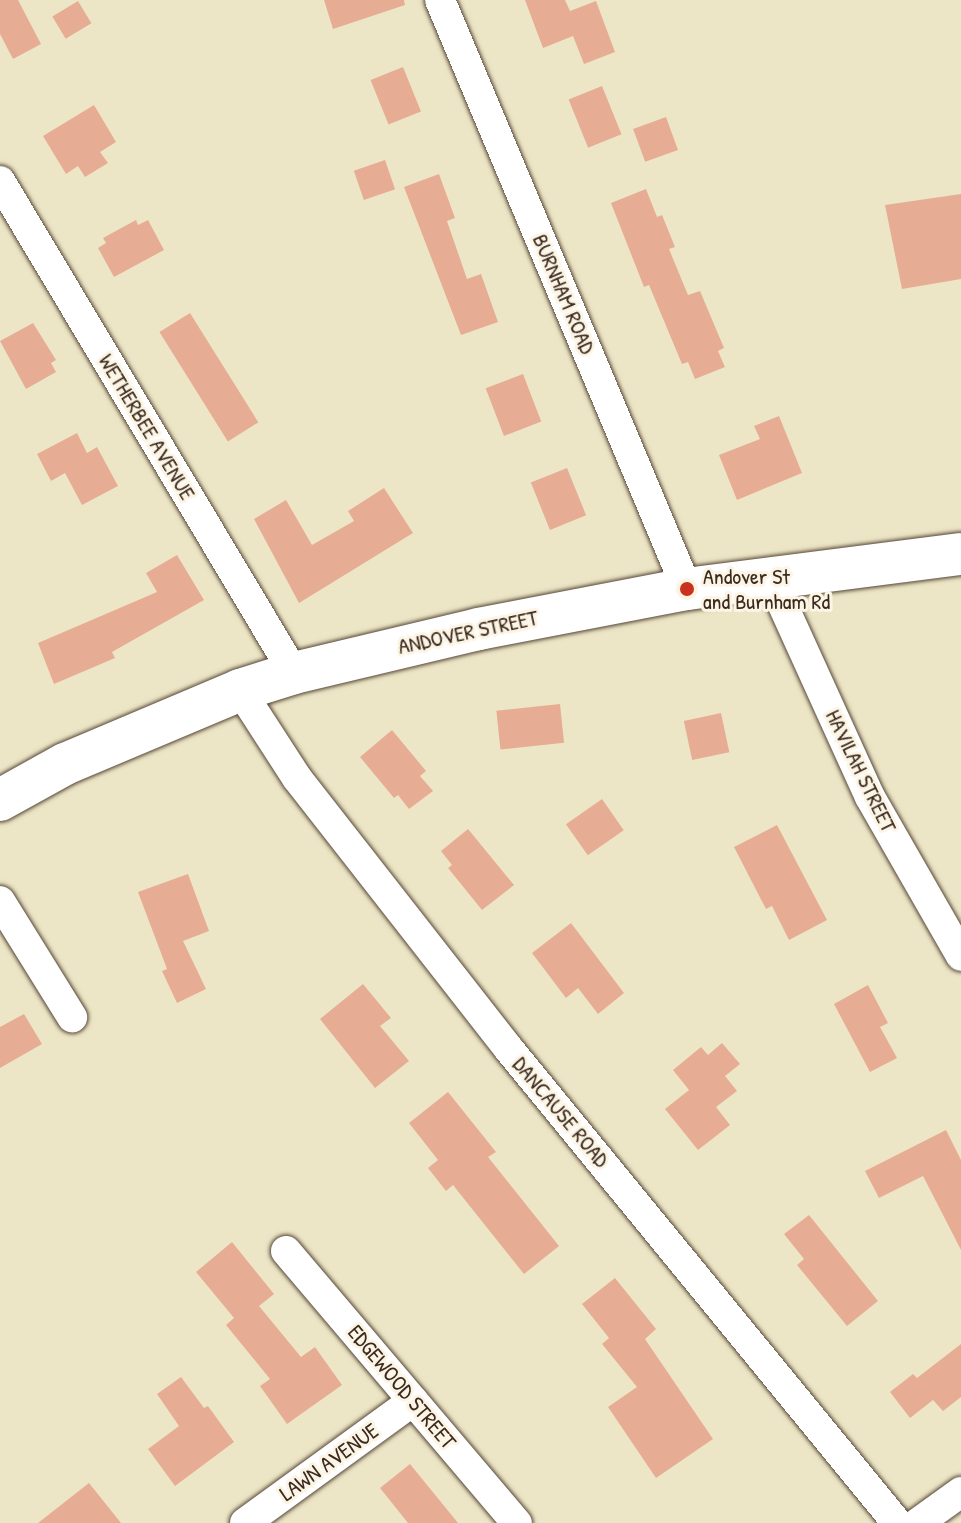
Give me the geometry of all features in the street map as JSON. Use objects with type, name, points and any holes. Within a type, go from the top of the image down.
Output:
[{"type":"main road","name":"ANDOVER STREET","points":[[0,800],[65,764],[240,690],[294,673],[479,629],[687,589],[961,554]]},
{"type":"street","name":"BURNHAM ROAD","points":[[440,0],[687,589]]},
{"type":"street","name":"WETHERBEE AVENUE","points":[[0,181],[294,673]]},
{"type":"street","name":"HAVILAH STREET","points":[[771,579],[870,797],[961,956]]},
{"type":"street","name":"DANCAUSE ROAD","points":[[240,690],[297,778],[508,1048],[897,1523]]},
{"type":"street","points":[[0,901],[72,1017]]},
{"type":"street","name":"EDGEWOOD STREET","points":[[286,1251],[517,1523]]},
{"type":"street","name":"LAWN AVENUE","points":[[245,1523],[413,1401]]},
{"type":"street","points":[[918,1523],[961,1492]]},
{"type":"building","points":[[0,0],[18,0],[41,44],[13,59],[0,34]]},
{"type":"building","points":[[324,0],[404,0],[405,5],[333,29]]},
{"type":"building","points":[[525,0],[565,0],[570,11],[596,1],[615,52],[584,64],[573,36],[543,48]]},
{"type":"building","points":[[78,1],[91,23],[66,39],[52,16]]},
{"type":"building","points":[[403,67],[421,112],[389,125],[371,80]]},
{"type":"building","points":[[602,86],[621,134],[588,148],[569,99]]},
{"type":"building","points":[[94,105],[116,142],[100,152],[108,163],[85,177],[78,166],[66,174],[43,136]]},
{"type":"building","points":[[666,117],[678,150],[645,162],[633,129]]},
{"type":"building","points":[[385,160],[395,189],[364,200],[354,171]]},
{"type":"building","points":[[439,174],[455,218],[447,221],[467,279],[481,274],[498,322],[461,335],[404,187]]},
{"type":"building","points":[[646,189],[657,217],[662,215],[675,247],[669,249],[688,295],[700,291],[724,348],[718,351],[725,367],[695,379],[688,362],[682,364],[649,285],[644,287],[611,203]]},
{"type":"building","points":[[961,194],[961,279],[902,289],[885,205]]},
{"type":"building","points":[[136,220],[138,225],[148,220],[164,250],[114,277],[98,248],[106,243],[103,238]]},
{"type":"building","points":[[190,313],[258,422],[228,441],[159,332]]},
{"type":"building","points":[[33,323],[56,360],[51,363],[56,372],[26,389],[0,341]]},
{"type":"building","points":[[523,374],[541,422],[504,436],[486,388]]},
{"type":"building","points":[[779,416],[802,473],[737,500],[719,455],[760,439],[754,426]]},
{"type":"building","points":[[77,433],[87,453],[97,447],[118,486],[82,505],[65,473],[51,481],[37,454]]},
{"type":"building","points":[[567,468],[586,515],[550,530],[531,483]]},
{"type":"building","points":[[384,488],[413,533],[299,603],[254,519],[286,500],[312,545],[354,521],[348,511]]},
{"type":"building","points":[[177,555],[204,600],[112,652],[115,658],[54,684],[38,643],[157,592],[146,573]]},
{"type":"building","points":[[560,704],[564,743],[500,749],[496,711]]},
{"type":"building","points":[[721,713],[729,752],[692,760],[684,721]]},
{"type":"building","points":[[392,730],[426,771],[420,776],[433,791],[409,809],[398,795],[394,798],[360,757]]},
{"type":"building","points":[[602,799],[624,830],[588,855],[566,824]]},
{"type":"building","points":[[777,825],[827,920],[789,940],[772,906],[766,909],[734,847]]},
{"type":"building","points":[[468,829],[514,885],[482,910],[448,868],[452,865],[441,851]]},
{"type":"building","points":[[188,874],[209,931],[183,941],[206,989],[177,1003],[162,971],[167,969],[138,892]]},
{"type":"building","points":[[571,923],[624,993],[598,1014],[578,988],[566,998],[532,953]]},
{"type":"building","points":[[363,984],[391,1018],[380,1026],[409,1061],[375,1088],[320,1019]]},
{"type":"building","points":[[868,985],[888,1023],[880,1027],[897,1058],[870,1072],[834,1004]]},
{"type":"building","points":[[24,1014],[42,1044],[0,1068],[0,1027]]},
{"type":"building","points":[[722,1043],[740,1064],[725,1076],[737,1091],[716,1107],[730,1125],[698,1150],[665,1109],[689,1090],[673,1070],[701,1047],[708,1055]]},
{"type":"building","points":[[448,1092],[496,1152],[488,1157],[559,1246],[524,1274],[453,1185],[446,1191],[428,1168],[438,1160],[409,1123]]},
{"type":"building","points":[[946,1130],[961,1160],[961,1250],[923,1176],[879,1198],[865,1171]]},
{"type":"building","points":[[809,1215],[878,1301],[847,1326],[797,1265],[804,1259],[784,1234]]},
{"type":"building","points":[[232,1242],[274,1294],[259,1306],[301,1357],[315,1347],[342,1385],[287,1424],[260,1386],[270,1379],[226,1325],[234,1318],[196,1272]]},
{"type":"building","points":[[615,1278],[656,1329],[645,1339],[713,1439],[656,1478],[608,1407],[637,1387],[602,1344],[609,1338],[582,1304]]},
{"type":"building","points":[[961,1344],[961,1397],[943,1411],[933,1400],[910,1418],[890,1392],[913,1374],[917,1378]]},
{"type":"building","points":[[181,1377],[204,1408],[208,1406],[234,1442],[175,1486],[148,1449],[179,1426],[157,1394]]},
{"type":"building","points":[[410,1464],[458,1523],[408,1523],[380,1488]]},
{"type":"building","points":[[89,1483],[121,1523],[38,1523]]},
{"type":"place","name":"Andover St and Burnham Rd","points":[[687,589]]}]
